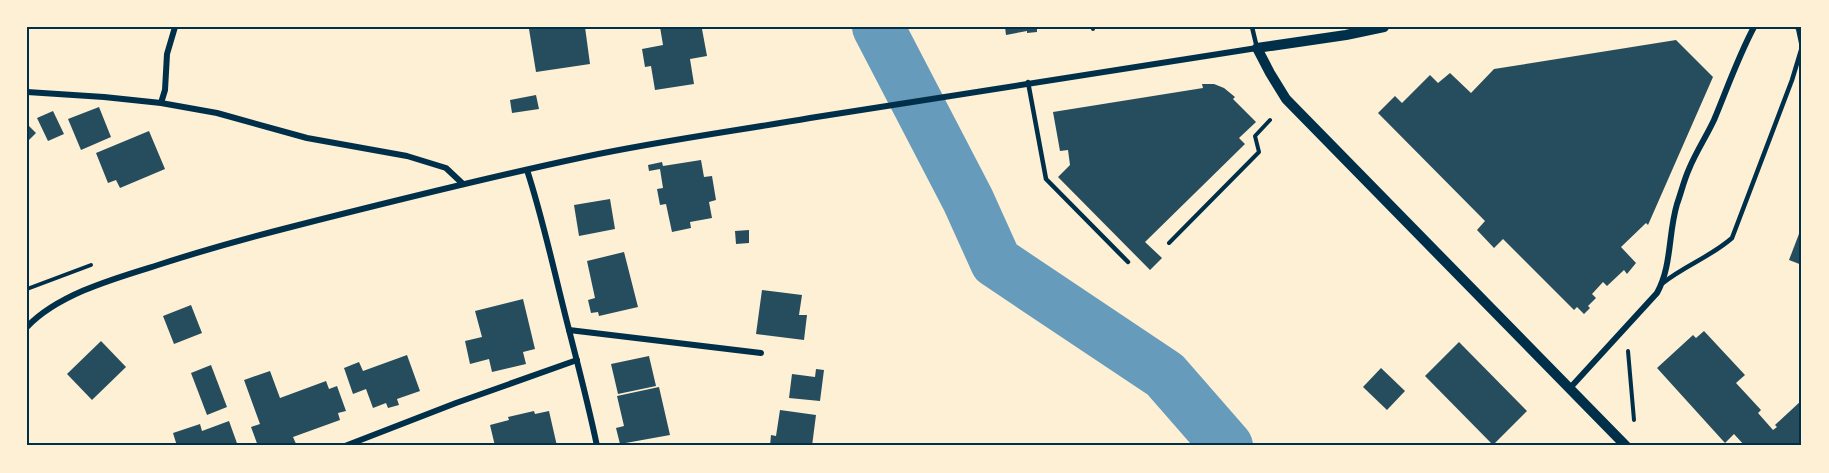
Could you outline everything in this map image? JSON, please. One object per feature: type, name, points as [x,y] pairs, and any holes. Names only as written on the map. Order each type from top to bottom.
[{"type":"street","points":[[161,103],[165,90],[167,54],[175,27]]},
{"type":"street","points":[[27,327],[36,317],[54,306],[117,278],[255,236],[463,184],[656,143],[1029,82],[1346,35],[1384,27]]},
{"type":"street","points":[[1570,388],[1657,293],[1663,283],[1676,207],[1689,169],[1713,121],[1741,51],[1754,27]]},
{"type":"street","points":[[1257,48],[1286,99],[1626,446]]},
{"type":"street","points":[[27,92],[161,103],[217,113],[307,138],[407,156],[446,168],[463,184]]},
{"type":"street","points":[[527,170],[543,218],[597,446]]},
{"type":"street","points":[[569,330],[761,353]]},
{"type":"street","points":[[345,446],[577,360]]},
{"type":"lane","points":[[1252,27],[1257,48]]},
{"type":"lane","points":[[1663,283],[1732,238],[1792,80],[1802,47],[1798,27]]},
{"type":"lane","points":[[1029,82],[1046,178],[1128,262]]},
{"type":"path","points":[[1169,243],[1259,152],[1255,136],[1270,120]]},
{"type":"path","points":[[27,288],[98,263]]},
{"type":"path","points":[[1628,347],[1634,420]]},
{"type":"building","points":[[585,27],[590,64],[536,72],[529,29]]},
{"type":"building","points":[[660,27],[707,27],[702,29],[707,56],[690,59],[694,84],[655,90],[651,66],[645,67],[642,49],[663,45]]},
{"type":"building","points":[[1005,27],[1041,28],[1037,29],[1037,32],[1027,33],[1027,31],[1006,35]]},
{"type":"building","points":[[1676,40],[1713,77],[1648,225],[1646,223],[1621,247],[1636,263],[1627,274],[1624,270],[1607,286],[1603,282],[1592,294],[1596,298],[1584,314],[1577,307],[1574,310],[1503,239],[1494,248],[1477,230],[1485,221],[1378,113],[1395,96],[1402,103],[1430,75],[1438,83],[1450,73],[1471,93],[1494,69]]},
{"type":"building","points":[[1202,84],[1214,84],[1224,88],[1235,97],[1233,99],[1256,122],[1239,138],[1245,144],[1145,242],[1162,258],[1150,270],[1058,177],[1070,165],[1068,150],[1060,151],[1053,112],[1203,88]]},
{"type":"building","points":[[536,95],[539,109],[512,113],[510,100]]},
{"type":"building","points":[[99,107],[111,137],[81,150],[68,119]]},
{"type":"building","points":[[53,111],[64,134],[48,141],[37,118]]},
{"type":"building","points":[[27,124],[36,133],[27,142]]},
{"type":"building","points":[[149,131],[165,169],[120,188],[116,180],[108,183],[96,153]]},
{"type":"building","points":[[701,160],[704,177],[712,176],[716,200],[709,202],[712,218],[690,222],[691,228],[672,232],[666,204],[660,205],[657,189],[663,188],[660,169],[649,171],[648,165],[662,162],[663,166]]},
{"type":"building","points":[[610,199],[615,229],[579,236],[574,205]]},
{"type":"building","points":[[1802,226],[1802,265],[1789,260]]},
{"type":"building","points":[[749,230],[749,243],[736,244],[735,231]]},
{"type":"building","points":[[624,252],[638,307],[599,316],[598,312],[591,313],[588,300],[595,298],[587,261]]},
{"type":"building","points":[[762,290],[802,295],[799,315],[807,315],[804,340],[756,334]]},
{"type":"building","points":[[523,299],[535,349],[523,352],[526,364],[492,372],[489,359],[470,364],[465,341],[482,337],[475,311]]},
{"type":"building","points":[[191,305],[202,333],[174,344],[163,316]]},
{"type":"building","points":[[1704,331],[1745,375],[1736,383],[1761,410],[1758,413],[1773,430],[1777,427],[1775,425],[1802,400],[1802,446],[1745,446],[1734,434],[1725,443],[1657,368],[1693,335],[1696,338]]},
{"type":"building","points":[[101,341],[126,367],[92,400],[67,374]]},
{"type":"building","points":[[1459,342],[1527,411],[1493,445],[1425,376]]},
{"type":"building","points":[[407,355],[420,391],[397,399],[399,405],[388,408],[386,403],[373,408],[366,389],[353,394],[344,368],[359,362],[363,371]]},
{"type":"building","points":[[649,356],[656,386],[618,394],[611,364]]},
{"type":"building","points":[[211,365],[227,407],[207,415],[191,373]]},
{"type":"building","points":[[1381,368],[1405,391],[1387,410],[1363,387]]},
{"type":"building","points":[[816,369],[824,370],[820,401],[789,398],[792,374],[815,377]]},
{"type":"building","points":[[270,371],[280,398],[326,381],[329,389],[337,386],[346,411],[338,413],[340,420],[293,437],[297,446],[258,446],[251,427],[260,424],[244,380]]},
{"type":"building","points":[[659,387],[670,435],[620,444],[616,428],[624,426],[617,396]]},
{"type":"building","points":[[780,410],[816,415],[812,446],[770,446],[771,435],[776,436]]},
{"type":"building","points":[[534,411],[535,414],[549,411],[557,446],[495,446],[490,425],[509,420],[508,417]]},
{"type":"building","points":[[229,421],[238,446],[177,446],[173,433],[200,424],[202,431]]},
{"type":"waterway","points":[[878,27],[968,200],[996,262],[1165,375],[1227,446]]}]
